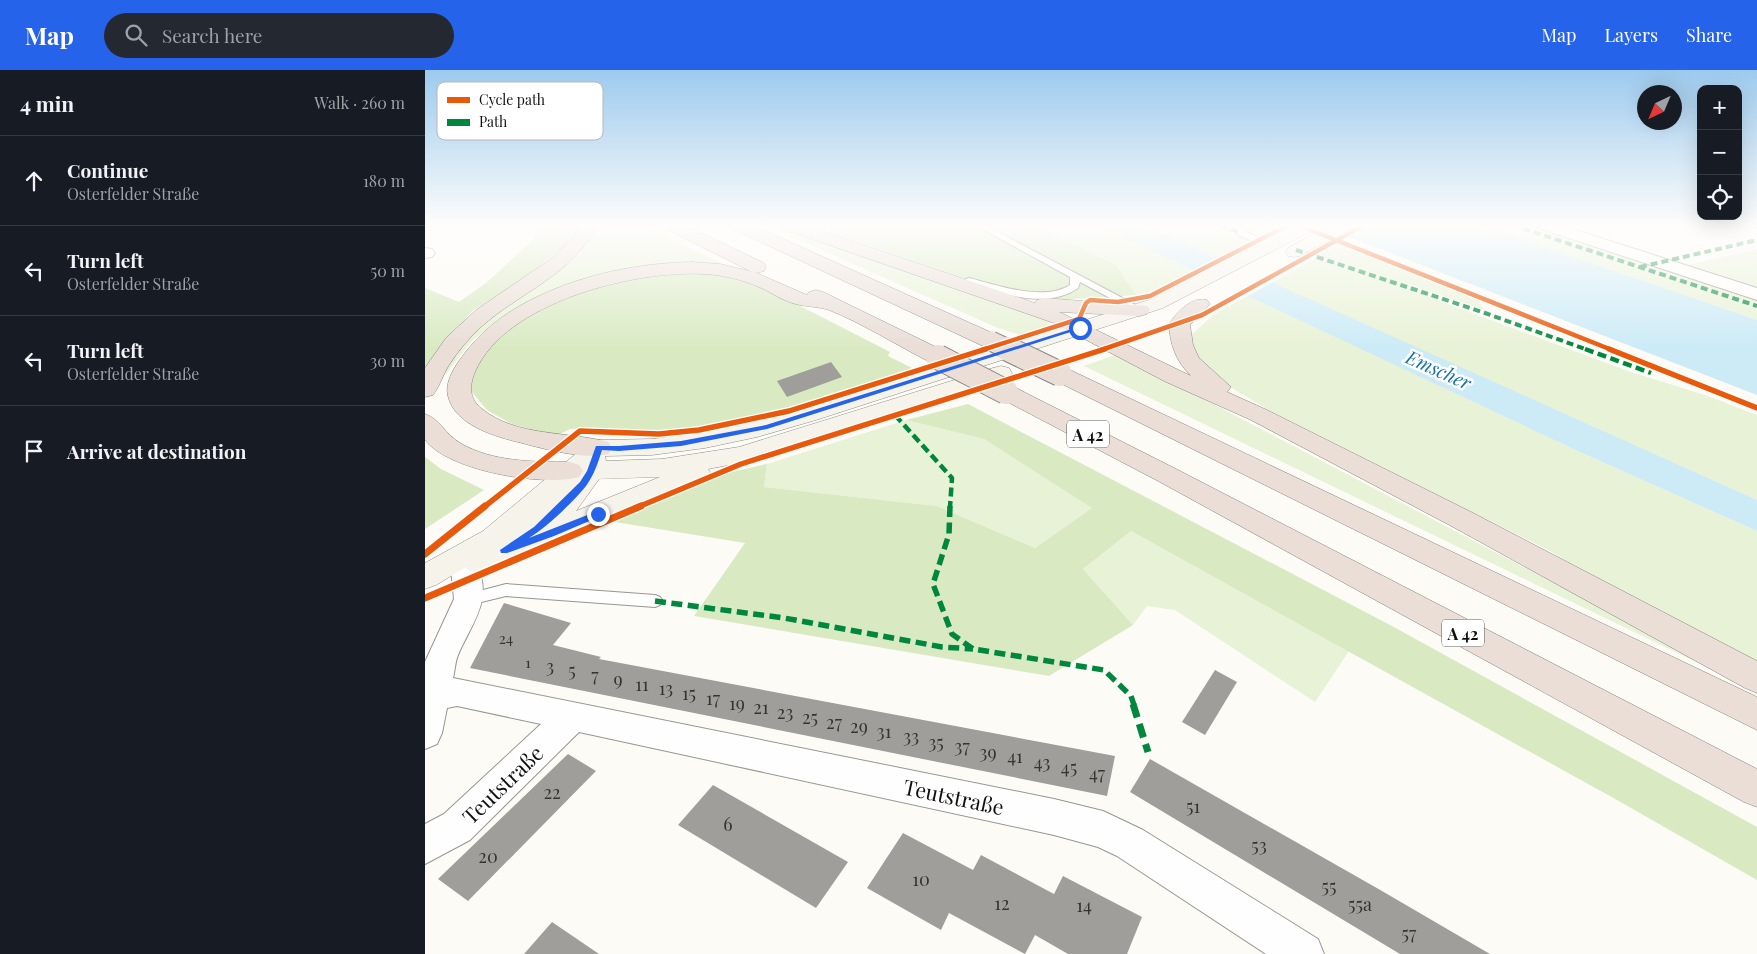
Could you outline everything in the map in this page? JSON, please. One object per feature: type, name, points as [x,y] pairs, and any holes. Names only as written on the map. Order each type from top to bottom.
[{"type":"highway","points":[[425,390],[441,359],[464,331],[493,307],[551,266]]},
{"type":"highway","name":"A 42","points":[[756,266],[938,357],[1169,476],[1757,789]]},
{"type":"highway","name":"A 42","points":[[829,266],[991,341],[1757,714]]},
{"type":"highway","points":[[908,266],[1061,319],[1080,328],[1172,376],[1259,415],[1456,517],[1757,678]]},
{"type":"highway","points":[[587,463],[564,444],[514,434],[488,423],[469,410],[463,402],[459,388],[464,371],[478,350],[507,323],[549,300],[594,283],[651,271],[687,268],[725,270],[763,282],[803,300],[832,304]]},
{"type":"highway","points":[[989,294],[1067,306],[1140,310]]},
{"type":"highway","points":[[1199,297],[1179,324],[1183,352],[1193,366],[1205,377],[1259,415]]},
{"type":"highway","points":[[425,422],[430,433],[438,440],[459,453],[472,458],[531,471],[587,463]]},
{"type":"main road","points":[[425,578],[493,538],[587,463],[619,449],[681,444],[767,427],[1080,328],[1140,310],[1199,297],[1237,266]]},
{"type":"main road","points":[[587,463],[662,468],[739,455],[820,432],[1153,325],[1199,297],[1268,266]]},
{"type":"main road","points":[[504,550],[551,534],[739,455]]},
{"type":"main road","points":[[425,582],[465,569],[504,550],[537,529],[561,508],[583,484],[587,463]]},
{"type":"street","points":[[1671,266],[1757,294]]},
{"type":"street","points":[[425,733],[442,656],[458,626],[469,599],[465,569]]},
{"type":"street","name":"Teutstraße","points":[[432,696],[457,692],[1054,817],[1103,830],[1130,843],[1303,954]]},
{"type":"street","name":"Teutstraße","points":[[425,845],[457,827],[573,716]]},
{"type":"lane","points":[[927,266],[984,286],[1026,294],[1060,294],[1075,286],[1075,276]]},
{"type":"lane","points":[[1057,266],[1140,310]]},
{"type":"lane","points":[[469,599],[507,590],[655,601]]},
{"type":"green space","points":[[504,266],[540,266],[472,311],[431,360],[425,370],[425,288],[459,302],[486,283]]},
{"type":"green space","points":[[562,266],[718,266],[539,297],[502,317],[471,342],[446,374],[441,373],[462,343],[497,312]]},
{"type":"green space","points":[[858,266],[897,266],[1054,322],[1048,324],[1049,326],[1020,335],[998,328]]},
{"type":"green space","points":[[930,266],[1117,266],[1136,295],[1041,301]]},
{"type":"green space","points":[[1117,266],[1187,266],[1195,270],[1152,291],[1136,295]]},
{"type":"green space","points":[[1301,266],[1394,266],[1479,301],[1485,310],[1405,283],[1445,303],[1631,372],[1708,396],[1757,415],[1757,500],[1271,283]]},
{"type":"green space","points":[[1600,266],[1653,266],[1757,299],[1757,320]]},
{"type":"green space","points":[[1685,266],[1757,266],[1757,290]]},
{"type":"green space","points":[[693,272],[722,274],[771,291],[890,352],[888,356],[912,368],[801,404],[745,419],[688,428],[659,430],[570,429],[556,436],[512,424],[487,410],[471,391],[474,372],[483,354],[498,338],[538,311],[583,291],[624,279]]},
{"type":"green space","points":[[1249,295],[1580,452],[1757,531],[1757,667],[1636,605],[1550,551],[1269,410],[1220,381],[1194,357],[1189,337],[1213,315]]},
{"type":"green space","points":[[1118,354],[1697,658],[1696,662],[1084,366]]},
{"type":"green space","points":[[968,404],[1392,626],[1757,827],[1757,880],[1617,800],[1131,531],[1083,569],[1133,625],[1049,676],[694,616],[745,543],[615,522],[722,474],[767,464],[764,487],[937,506],[1035,548],[1092,508],[984,439],[906,420]]},
{"type":"green space","points":[[906,420],[984,439],[1093,508],[1035,548],[937,506],[764,487],[767,464]]},
{"type":"green space","points":[[425,457],[441,469],[484,490],[425,529]]},
{"type":"green space","points":[[1131,531],[1349,651],[1315,702],[1175,610],[1147,606],[1133,625],[1083,569]]},
{"type":"water","name":"Emscher","points":[[1185,266],[1236,266],[1757,500],[1757,531],[1580,452]]},
{"type":"water","points":[[1425,266],[1600,266],[1757,320],[1757,395]]},
{"type":"pier","points":[[1201,266],[1241,266],[1274,281],[1246,297],[1192,271]]},
{"type":"building","points":[[831,362],[842,377],[787,397],[777,381]]},
{"type":"building","points":[[504,603],[571,623],[553,645],[601,657],[599,659],[1115,756],[1107,796],[470,668]]},
{"type":"building","points":[[1215,670],[1237,682],[1205,735],[1182,722]]},
{"type":"building","points":[[568,754],[596,771],[468,901],[438,879]]},
{"type":"building","points":[[1150,759],[1490,954],[1400,954],[1130,792]]},
{"type":"building","points":[[713,785],[848,862],[816,908],[678,825]]},
{"type":"building","points":[[903,833],[973,870],[981,855],[1054,894],[1063,876],[1142,917],[1127,954],[1068,954],[1035,935],[1025,954],[949,913],[941,930],[867,888]]},
{"type":"building","points":[[552,922],[599,954],[524,954]]},
{"type":"marked path","points":[[1345,266],[1485,313],[1651,373]]},
{"type":"marked path","points":[[1637,266],[1757,306]]},
{"type":"marked path","points":[[895,415],[952,478],[949,534],[933,584],[952,634],[973,649],[1104,670],[1131,696],[1148,752]]},
{"type":"marked path","points":[[655,601],[784,618],[942,647],[973,649]]},
{"type":"cycle path","points":[[425,554],[580,431],[659,434],[699,430],[789,411],[1069,323],[1079,319],[1086,303],[1090,300],[1118,302],[1150,296],[1208,266]]},
{"type":"cycle path","points":[[425,598],[741,464],[1114,346],[1202,315],[1290,266]]},
{"type":"cycle path","points":[[1401,266],[1757,408]]},
{"type":"route","points":[[598,514],[551,534],[504,550],[537,529],[561,508],[583,484],[591,471],[599,448],[643,448],[681,444],[767,427],[1080,328]]}]
